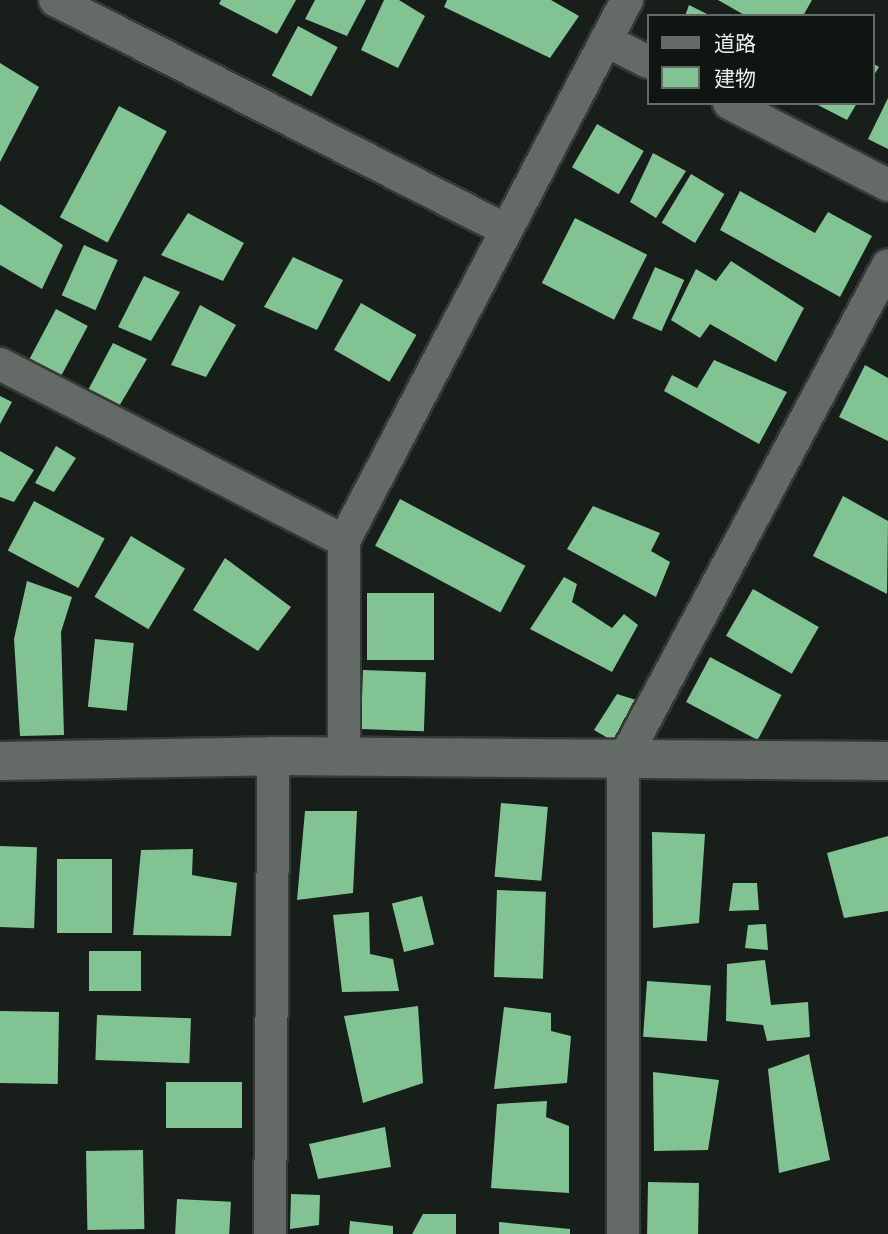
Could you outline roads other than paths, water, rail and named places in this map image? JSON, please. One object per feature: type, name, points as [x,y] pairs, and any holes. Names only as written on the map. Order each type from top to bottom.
[{"type":"street","points":[[55,0],[506,230]]},
{"type":"street","points":[[344,757],[344,541],[627,0]]},
{"type":"street","points":[[607,41],[646,61]]},
{"type":"street","points":[[733,105],[888,185]]},
{"type":"street","points":[[623,1234],[623,761],[888,265]]},
{"type":"street","points":[[0,364],[344,541]]},
{"type":"street","points":[[0,761],[272,756],[623,761],[888,761]]},
{"type":"street","points":[[270,1234],[272,756]]}]
